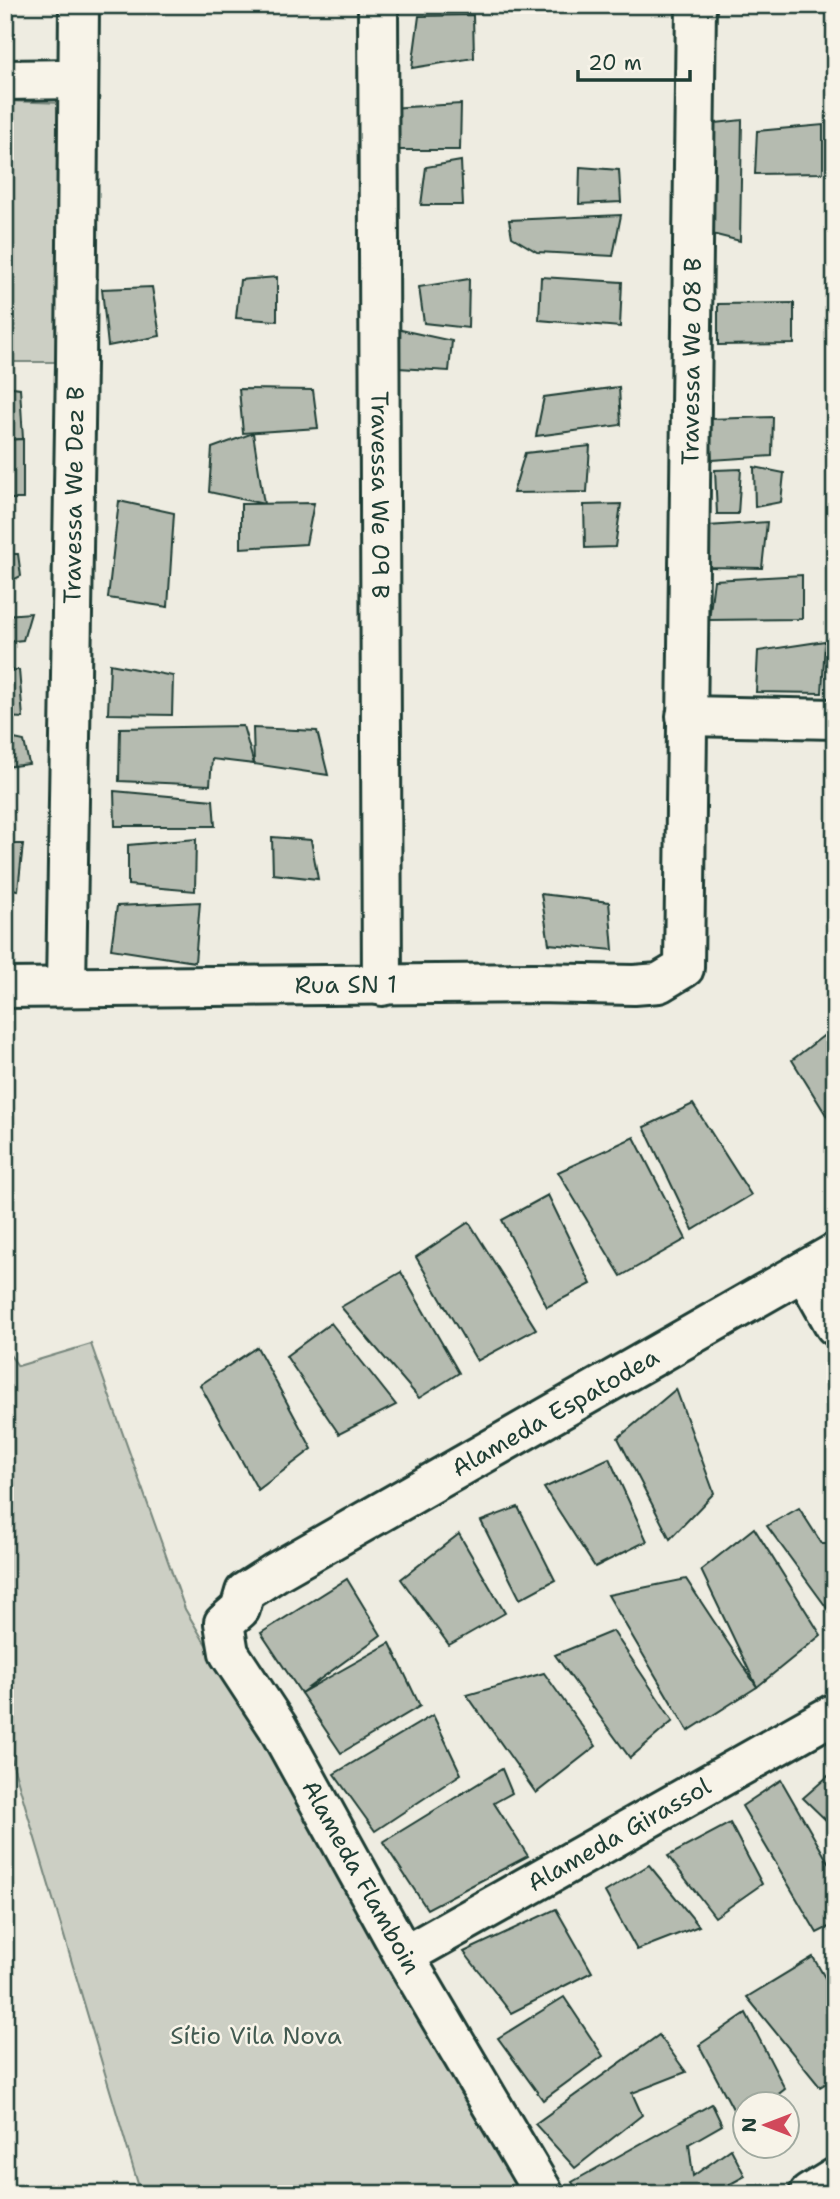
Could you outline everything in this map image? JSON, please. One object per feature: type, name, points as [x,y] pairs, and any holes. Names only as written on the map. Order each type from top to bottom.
[{"type":"street","name":"Travessa We Dez B","points":[[66,986],[79,5]]},
{"type":"street","name":"Travessa We 09 B","points":[[378,5],[382,986]]},
{"type":"street","name":"Travessa We 08 B","points":[[684,968],[696,5]]},
{"type":"street","points":[[5,80],[78,79]]},
{"type":"street","points":[[686,716],[835,719]]},
{"type":"street","name":"Rua SN 1","points":[[5,988],[659,984],[684,968]]},
{"type":"street","points":[[819,1262],[835,1326]]},
{"type":"street","name":"Alameda Espatodea","points":[[276,1572],[819,1262]]},
{"type":"street","name":"Alameda Flamboin","points":[[276,1572],[245,1592],[240,1609],[224,1623],[229,1653],[277,1726],[404,1956],[544,2194]]},
{"type":"street","name":"Alameda Girassol","points":[[404,1956],[835,1713]]},
{"type":"street","points":[[808,2194],[835,2178]]},
{"type":"green space","points":[[5,101],[63,103],[62,362],[5,362]]},
{"type":"green space","name":"Sítio Vila Nova","points":[[91,1344],[185,1609],[530,2194],[141,2194],[5,1738],[5,1348],[18,1366]]},
{"type":"building","points":[[473,15],[474,58],[412,68],[419,16]]},
{"type":"building","points":[[461,104],[460,150],[391,150],[388,108]]},
{"type":"building","points":[[742,120],[740,241],[712,234],[707,124]]},
{"type":"building","points":[[823,125],[823,173],[755,174],[757,131]]},
{"type":"building","points":[[461,161],[463,205],[421,205],[426,167]]},
{"type":"building","points":[[580,167],[619,170],[621,202],[579,204]]},
{"type":"building","points":[[621,215],[613,256],[537,252],[512,237],[509,220]]},
{"type":"building","points":[[277,277],[277,321],[236,318],[240,280]]},
{"type":"building","points":[[541,277],[622,282],[620,327],[539,320]]},
{"type":"building","points":[[469,279],[468,328],[424,323],[419,287]]},
{"type":"building","points":[[152,287],[160,336],[108,346],[102,289]]},
{"type":"building","points":[[794,303],[794,344],[718,345],[718,304]]},
{"type":"building","points":[[392,328],[452,341],[449,371],[398,368]]},
{"type":"building","points":[[5,386],[20,388],[23,439],[5,440]]},
{"type":"building","points":[[619,387],[621,425],[536,436],[544,397]]},
{"type":"building","points":[[239,389],[313,390],[318,428],[243,433]]},
{"type":"building","points":[[773,417],[772,456],[712,460],[709,419]]},
{"type":"building","points":[[253,433],[264,504],[209,492],[212,448]]},
{"type":"building","points":[[23,439],[23,499],[5,499],[5,440]]},
{"type":"building","points":[[590,446],[587,492],[513,493],[525,453]]},
{"type":"building","points":[[754,467],[784,473],[781,502],[755,507]]},
{"type":"building","points":[[828,467],[835,467],[835,500],[830,500]]},
{"type":"building","points":[[741,469],[738,514],[717,514],[715,470]]},
{"type":"building","points":[[119,501],[174,513],[168,607],[108,598]]},
{"type":"building","points":[[314,503],[306,544],[241,548],[241,504]]},
{"type":"building","points":[[621,504],[615,547],[585,548],[584,505]]},
{"type":"building","points":[[767,522],[762,568],[706,567],[708,526]]},
{"type":"building","points":[[5,554],[18,554],[21,576],[5,584]]},
{"type":"building","points":[[802,575],[802,619],[709,620],[714,580]]},
{"type":"building","points":[[31,613],[23,640],[5,642],[5,615]]},
{"type":"building","points":[[825,641],[822,693],[756,692],[758,651]]},
{"type":"building","points":[[110,664],[173,676],[172,715],[108,714]]},
{"type":"building","points":[[5,670],[19,670],[23,718],[5,717]]},
{"type":"building","points":[[243,726],[254,764],[212,759],[210,785],[119,781],[120,728]]},
{"type":"building","points":[[253,728],[317,731],[328,775],[254,764]]},
{"type":"building","points":[[5,737],[24,741],[29,764],[5,767]]},
{"type":"building","points":[[114,791],[213,800],[215,826],[115,826]]},
{"type":"building","points":[[272,837],[311,840],[318,879],[273,874]]},
{"type":"building","points":[[196,839],[195,891],[128,885],[128,845]]},
{"type":"building","points":[[5,844],[23,844],[18,890],[5,888]]},
{"type":"building","points":[[541,894],[609,902],[613,950],[549,944]]},
{"type":"building","points":[[200,902],[195,962],[111,949],[117,906]]},
{"type":"building","points":[[5,907],[13,909],[11,940],[5,940]]},
{"type":"building","points":[[831,1030],[835,1034],[833,1126],[792,1060]]},
{"type":"building","points":[[693,1104],[751,1195],[693,1230],[644,1127]]},
{"type":"building","points":[[634,1137],[686,1239],[621,1276],[558,1172]]},
{"type":"building","points":[[548,1195],[591,1284],[547,1307],[502,1220]]},
{"type":"building","points":[[469,1222],[536,1329],[477,1361],[416,1257]]},
{"type":"building","points":[[401,1272],[459,1373],[419,1398],[341,1307]]},
{"type":"building","points":[[331,1323],[396,1405],[339,1434],[286,1356]]},
{"type":"building","points":[[257,1347],[312,1449],[258,1490],[200,1385]]},
{"type":"building","points":[[676,1389],[714,1493],[670,1539],[618,1438]]},
{"type":"building","points":[[609,1458],[647,1541],[595,1567],[544,1488]]},
{"type":"building","points":[[518,1507],[555,1580],[520,1599],[481,1521]]},
{"type":"building","points":[[799,1508],[822,1544],[835,1544],[835,1619],[767,1526]]},
{"type":"building","points":[[754,1528],[821,1635],[757,1687],[701,1570]]},
{"type":"building","points":[[459,1534],[505,1613],[449,1645],[401,1579]]},
{"type":"building","points":[[347,1579],[381,1635],[301,1693],[261,1633]]},
{"type":"building","points":[[686,1579],[757,1687],[688,1731],[608,1595]]},
{"type":"building","points":[[613,1631],[673,1721],[630,1758],[555,1655]]},
{"type":"building","points":[[390,1643],[420,1706],[341,1753],[301,1693]]},
{"type":"building","points":[[544,1673],[596,1746],[536,1793],[467,1695]]},
{"type":"building","points":[[433,1715],[461,1774],[375,1831],[334,1774]]},
{"type":"building","points":[[502,1769],[512,1793],[494,1803],[528,1856],[427,1909],[383,1842]]},
{"type":"building","points":[[835,1770],[835,1829],[803,1798]]},
{"type":"building","points":[[781,1780],[835,1874],[835,1924],[817,1933],[742,1806]]},
{"type":"building","points":[[730,1823],[762,1884],[715,1917],[668,1856]]},
{"type":"building","points":[[649,1865],[699,1926],[637,1950],[605,1892]]},
{"type":"building","points":[[556,1909],[592,1972],[511,2013],[464,1952]]},
{"type":"building","points":[[813,1957],[835,1995],[835,2078],[820,2087],[747,1997]]},
{"type":"building","points":[[564,1997],[603,2056],[543,2100],[498,2038]]},
{"type":"building","points":[[746,2013],[785,2089],[732,2090],[732,2107],[699,2045]]},
{"type":"building","points":[[659,2035],[686,2072],[632,2093],[642,2115],[575,2168],[535,2124]]},
{"type":"building","points":[[712,2104],[722,2125],[689,2144],[693,2176],[731,2149],[732,2160],[737,2160],[745,2176],[712,2194],[580,2194],[572,2182]]}]
